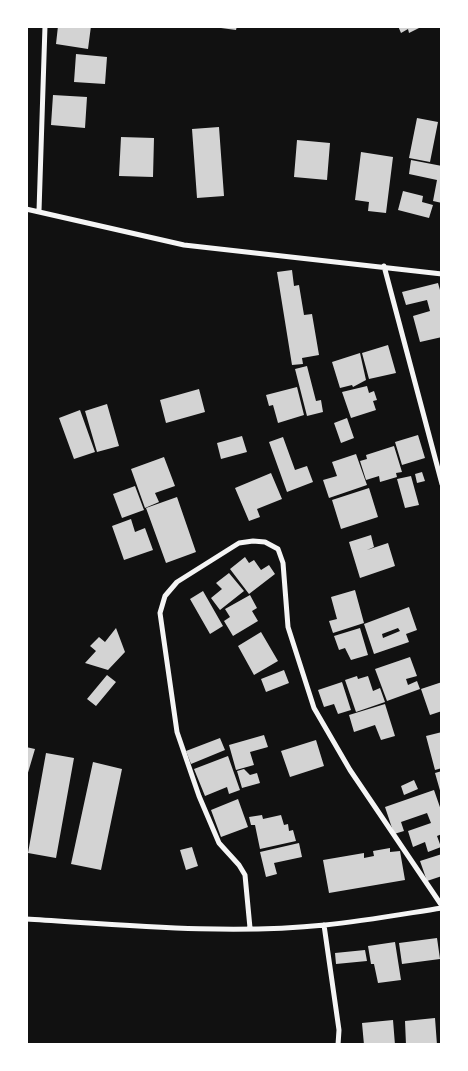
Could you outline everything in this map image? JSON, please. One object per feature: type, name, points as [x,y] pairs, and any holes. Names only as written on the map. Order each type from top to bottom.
[{"type":"street","points":[[39,211],[45,26]]},
{"type":"street","points":[[26,209],[184,245],[442,274]]},
{"type":"street","points":[[384,266],[442,484]]},
{"type":"street","points":[[26,919],[123,925],[250,928],[324,925],[442,907],[350,770],[314,708],[288,627],[283,563],[278,550],[265,542],[253,541],[239,543],[177,582],[166,596],[160,613],[176,732],[199,796],[219,843],[239,865],[245,875],[250,928]]},
{"type":"street","points":[[324,925],[338,1030],[338,1045]]},
{"type":"building","points":[[58,26],[91,26],[88,49],[56,44]]},
{"type":"building","points":[[221,26],[237,26],[236,30],[221,28]]},
{"type":"building","points":[[398,26],[423,26],[409,33],[408,29],[401,33]]},
{"type":"building","points":[[76,54],[107,57],[105,84],[74,82]]},
{"type":"building","points":[[53,95],[87,97],[85,128],[51,125]]},
{"type":"building","points":[[417,118],[438,122],[430,162],[409,158]]},
{"type":"building","points":[[219,127],[224,196],[197,198],[192,129]]},
{"type":"building","points":[[121,137],[154,138],[153,177],[119,176]]},
{"type":"building","points":[[297,140],[330,143],[327,180],[294,177]]},
{"type":"building","points":[[361,152],[393,157],[386,213],[368,211],[369,202],[355,200]]},
{"type":"building","points":[[411,160],[442,166],[442,203],[433,201],[437,180],[409,174]]},
{"type":"building","points":[[403,191],[423,196],[422,202],[433,205],[429,218],[398,210]]},
{"type":"building","points":[[292,270],[294,286],[299,285],[304,315],[312,314],[319,355],[302,358],[303,364],[292,365],[277,272]]},
{"type":"building","points":[[438,283],[442,297],[442,337],[420,342],[413,316],[430,311],[427,300],[406,305],[402,292]]},
{"type":"building","points":[[388,345],[396,373],[369,379],[362,353]]},
{"type":"building","points":[[360,353],[366,380],[353,387],[352,385],[340,388],[332,362]]},
{"type":"building","points":[[307,366],[316,401],[321,400],[323,412],[307,416],[295,369]]},
{"type":"building","points":[[367,386],[369,393],[374,391],[377,400],[373,401],[376,410],[351,418],[342,392]]},
{"type":"building","points":[[297,387],[304,415],[278,423],[273,405],[269,406],[266,395]]},
{"type":"building","points":[[199,389],[205,412],[166,423],[160,400]]},
{"type":"building","points":[[107,404],[119,446],[97,452],[85,411]]},
{"type":"building","points":[[80,410],[95,452],[74,459],[59,418]]},
{"type":"building","points":[[347,418],[354,438],[341,443],[334,423]]},
{"type":"building","points":[[418,435],[425,458],[402,465],[395,442]]},
{"type":"building","points":[[242,436],[247,452],[221,459],[217,443]]},
{"type":"building","points":[[283,437],[295,470],[307,466],[313,482],[287,492],[269,442]]},
{"type":"building","points":[[394,446],[402,472],[396,473],[397,477],[380,482],[379,476],[366,480],[360,461],[367,459],[366,455]]},
{"type":"building","points":[[356,454],[367,485],[329,498],[323,480],[337,476],[332,462]]},
{"type":"building","points":[[164,457],[175,486],[155,493],[159,502],[145,508],[131,469]]},
{"type":"building","points":[[422,472],[425,481],[417,483],[415,474]]},
{"type":"building","points":[[271,473],[282,499],[257,509],[260,517],[249,521],[235,488]]},
{"type":"building","points":[[411,476],[419,505],[405,508],[397,479]]},
{"type":"building","points":[[135,486],[144,510],[122,518],[113,494]]},
{"type":"building","points":[[369,488],[378,517],[341,529],[332,500]]},
{"type":"building","points":[[177,497],[196,552],[166,563],[146,508]]},
{"type":"building","points":[[131,519],[135,532],[145,528],[153,550],[124,560],[112,526]]},
{"type":"building","points":[[371,535],[374,547],[367,550],[388,543],[395,566],[360,578],[349,542]]},
{"type":"building","points":[[245,557],[249,563],[254,560],[261,570],[269,565],[275,574],[249,594],[230,569]]},
{"type":"building","points":[[229,573],[244,591],[220,610],[211,598],[222,589],[216,583]]},
{"type":"building","points":[[355,590],[364,623],[333,633],[329,621],[337,619],[331,597]]},
{"type":"building","points":[[203,591],[223,626],[210,634],[190,599]]},
{"type":"building","points":[[250,595],[257,608],[252,611],[258,621],[233,636],[224,621],[230,617],[225,609]]},
{"type":"building","points":[[409,607],[417,630],[406,634],[409,642],[374,654],[364,624]],"holes":[[[398,628],[400,631],[383,638],[382,634]]]},
{"type":"building","points":[[116,628],[125,652],[108,670],[85,663],[96,651],[90,646],[99,637],[105,642]]},
{"type":"building","points":[[360,628],[368,655],[351,660],[345,648],[339,650],[334,636]]},
{"type":"building","points":[[261,632],[278,661],[254,675],[238,646]]},
{"type":"building","points":[[410,657],[417,676],[406,679],[408,685],[417,681],[420,689],[387,701],[375,669]]},
{"type":"building","points":[[284,670],[289,683],[266,692],[261,679]]},
{"type":"building","points":[[107,675],[116,682],[96,706],[87,699]]},
{"type":"building","points":[[357,676],[358,679],[368,676],[373,691],[380,688],[385,702],[356,712],[345,680]]},
{"type":"building","points":[[342,682],[351,710],[338,714],[334,704],[324,707],[318,690]]},
{"type":"building","points":[[442,682],[442,711],[430,715],[421,689]]},
{"type":"building","points":[[385,704],[395,736],[381,740],[375,725],[354,732],[349,715]]},
{"type":"building","points":[[442,732],[442,768],[435,770],[426,736]]},
{"type":"building","points":[[264,735],[268,747],[250,752],[254,765],[236,770],[229,745]]},
{"type":"building","points":[[220,738],[225,750],[191,764],[186,751]]},
{"type":"building","points":[[316,740],[324,766],[290,777],[281,751]]},
{"type":"building","points":[[26,747],[35,749],[27,776],[26,776]]},
{"type":"building","points":[[46,753],[74,758],[56,858],[28,853]]},
{"type":"building","points":[[228,756],[240,790],[229,794],[227,787],[205,796],[194,769]]},
{"type":"building","points":[[93,762],[122,769],[101,870],[71,864]]},
{"type":"building","points":[[244,769],[250,775],[257,773],[260,783],[242,788],[237,771]]},
{"type":"building","points":[[442,771],[442,794],[441,794],[435,773]]},
{"type":"building","points":[[414,780],[418,789],[404,795],[401,786]]},
{"type":"building","points":[[434,790],[442,813],[442,834],[437,836],[441,847],[428,852],[425,842],[413,847],[408,831],[431,823],[427,813],[401,822],[404,831],[394,834],[385,807]]},
{"type":"building","points":[[238,799],[248,827],[221,837],[211,810]]},
{"type":"building","points":[[262,815],[263,819],[281,815],[284,825],[288,824],[289,831],[293,830],[296,841],[260,849],[255,825],[251,825],[249,817]]},
{"type":"building","points":[[299,843],[302,857],[274,863],[277,874],[266,877],[260,852]]},
{"type":"building","points":[[192,847],[198,866],[186,870],[180,850]]},
{"type":"building","points":[[390,848],[390,852],[400,851],[405,880],[329,893],[323,860],[364,853],[364,858],[374,856],[373,851]]},
{"type":"building","points":[[442,854],[442,876],[427,881],[420,861]]},
{"type":"building","points":[[437,938],[440,959],[402,964],[399,943]]},
{"type":"building","points":[[395,942],[401,980],[378,983],[374,964],[371,964],[368,946]]},
{"type":"building","points":[[365,950],[367,961],[336,964],[335,953]]},
{"type":"building","points":[[435,1018],[437,1045],[406,1045],[405,1021]]},
{"type":"building","points":[[393,1020],[395,1045],[364,1045],[362,1023]]}]
